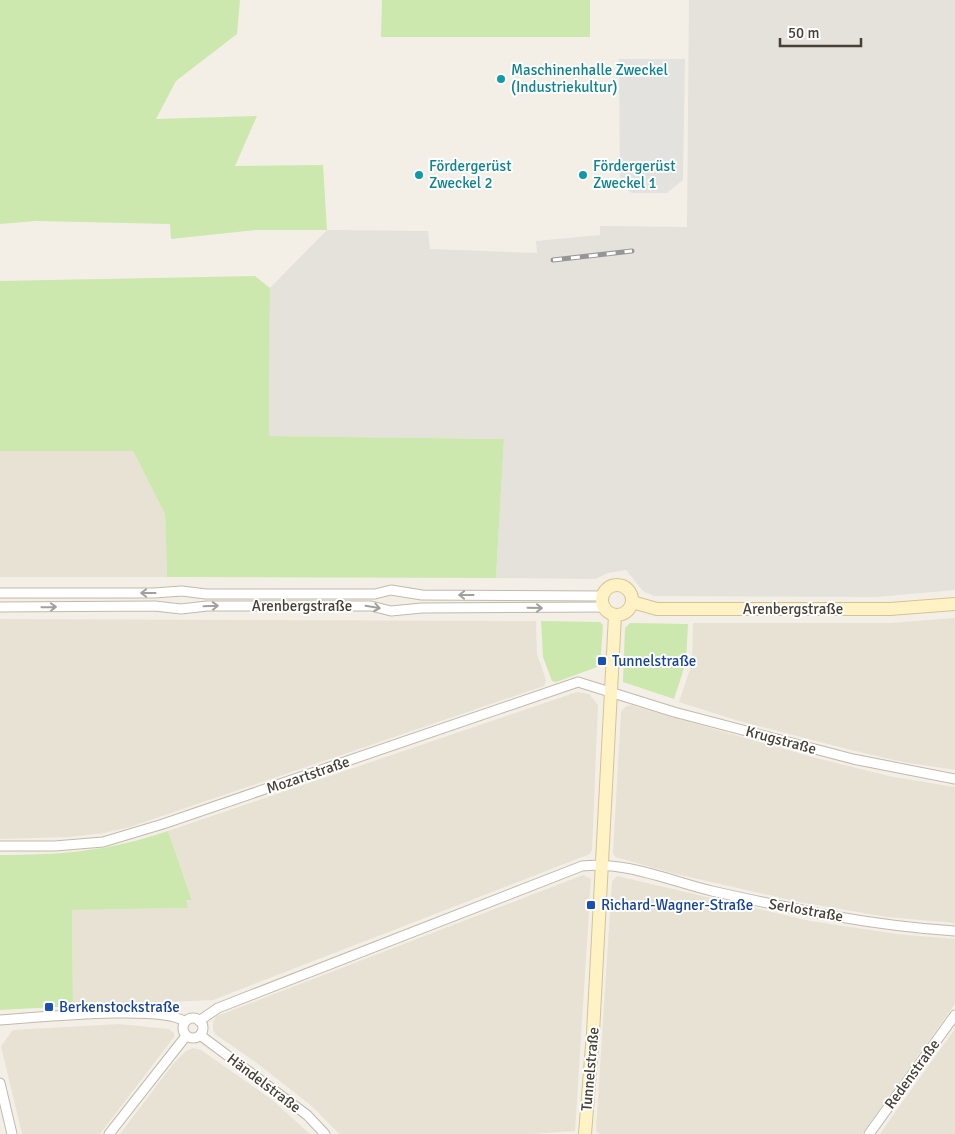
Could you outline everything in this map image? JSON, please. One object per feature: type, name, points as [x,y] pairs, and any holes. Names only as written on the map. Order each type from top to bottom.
[{"type":"street","name":"Arenbergstraße","points":[[603,601],[607,589],[614,585],[621,585],[632,595],[632,602],[657,610],[890,609],[955,604]]},
{"type":"street","name":"Arenbergstraße","points":[[0,593],[154,593],[182,590],[206,594],[375,594],[391,590],[422,595],[603,601]]},
{"type":"street","name":"Arenbergstraße","points":[[0,607],[155,606],[181,609],[207,606],[371,606],[391,611],[422,608],[603,601]]},
{"type":"street","points":[[603,601],[614,615],[622,615],[629,610],[632,602]]},
{"type":"street","name":"Tunnelstraße","points":[[585,1134],[593,1033],[614,615]]},
{"type":"street","name":"Mozartstraße","points":[[0,846],[55,846],[103,842],[163,824],[578,682],[610,690]]},
{"type":"street","name":"Krugstraße","points":[[610,690],[674,712],[844,757],[955,778]]},
{"type":"street","points":[[199,1021],[218,1008],[555,876],[582,866],[602,864]]},
{"type":"street","name":"Serlostraße","points":[[602,864],[618,866],[689,886],[798,910],[955,932]]},
{"type":"street","points":[[0,1020],[139,1013],[167,1014],[181,1018],[185,1022]]},
{"type":"street","name":"Redenstraße","points":[[869,1134],[955,1015]]},
{"type":"street","points":[[192,1018],[199,1021],[203,1028],[200,1035],[193,1038],[186,1036],[183,1029],[185,1022],[192,1018]]},
{"type":"street","name":"Händelstraße","points":[[200,1035],[307,1115],[325,1134]]},
{"type":"street","points":[[109,1134],[186,1036]]},
{"type":"street","points":[[0,1083],[12,1134]]},
{"type":"shaded area","points":[[689,0],[955,0],[955,590],[876,597],[654,596],[643,591],[626,570],[608,573],[595,579],[496,578],[504,439],[269,436],[270,288],[327,230],[428,231],[430,249],[537,253],[536,241],[600,235],[600,226],[687,227]]},
{"type":"shaded area","points":[[619,59],[685,59],[683,180],[667,193],[632,193],[620,185]]},
{"type":"shaded area","points":[[0,451],[133,451],[165,514],[167,577],[0,577]]},
{"type":"shaded area","points":[[955,618],[955,770],[903,762],[851,750],[739,721],[679,702],[692,663],[693,623],[890,623]]},
{"type":"shaded area","points":[[0,619],[536,621],[537,654],[546,680],[544,686],[130,827],[104,833],[69,837],[0,839]]},
{"type":"shaded area","points":[[577,692],[589,694],[598,705],[592,850],[590,854],[213,1000],[73,1006],[72,910],[188,908],[185,900],[192,899],[168,831]]},
{"type":"shaded area","points":[[630,705],[816,758],[893,777],[955,787],[955,923],[887,917],[799,902],[676,874],[615,857],[613,853],[621,712]]},
{"type":"shaded area","points":[[583,875],[591,879],[575,1131],[530,1134],[339,1134],[313,1107],[258,1064],[215,1034],[213,1030],[213,1021],[217,1016]]},
{"type":"shaded area","points":[[617,876],[810,921],[897,934],[955,939],[955,1004],[862,1134],[599,1134],[596,1130],[612,881]]},
{"type":"shaded area","points":[[119,1024],[169,1029],[174,1033],[174,1037],[100,1134],[22,1134],[1,1046],[13,1030]]},
{"type":"shaded area","points":[[955,1029],[955,1134],[880,1134],[896,1111]]},
{"type":"shaded area","points":[[193,1048],[201,1050],[271,1099],[310,1134],[120,1134],[173,1064],[186,1051]]},
{"type":"green space","points":[[0,0],[240,0],[237,34],[176,81],[156,119],[257,116],[235,166],[323,165],[327,230],[256,230],[171,239],[170,224],[36,221],[0,224]]},
{"type":"green space","points":[[382,0],[590,0],[590,37],[381,37]]},
{"type":"green space","points":[[255,276],[270,288],[269,436],[504,439],[496,578],[167,577],[165,514],[133,451],[0,451],[0,281]]},
{"type":"green space","points":[[541,621],[600,622],[603,625],[600,666],[556,682],[552,681],[543,657]]},
{"type":"green space","points":[[630,623],[688,624],[686,662],[674,699],[623,682],[625,628]]},
{"type":"green space","points":[[168,831],[192,900],[186,900],[188,908],[72,910],[73,1006],[0,1010],[0,855],[65,853],[125,843]]},
{"type":"railway","points":[[553,260],[632,251]]},
{"type":"place","name":"Maschinenhalle Zweckel (Industriekultur)","points":[[501,79]]},
{"type":"place","name":"Fördergerüst Zweckel 2","points":[[419,175]]},
{"type":"place","name":"Fördergerüst Zweckel 1","points":[[583,175]]},
{"type":"place","name":"Tunnelstraße","points":[[602,661]]},
{"type":"place","name":"Richard-Wagner-Straße","points":[[591,905]]},
{"type":"place","name":"Berkenstockstraße","points":[[49,1007]]}]
